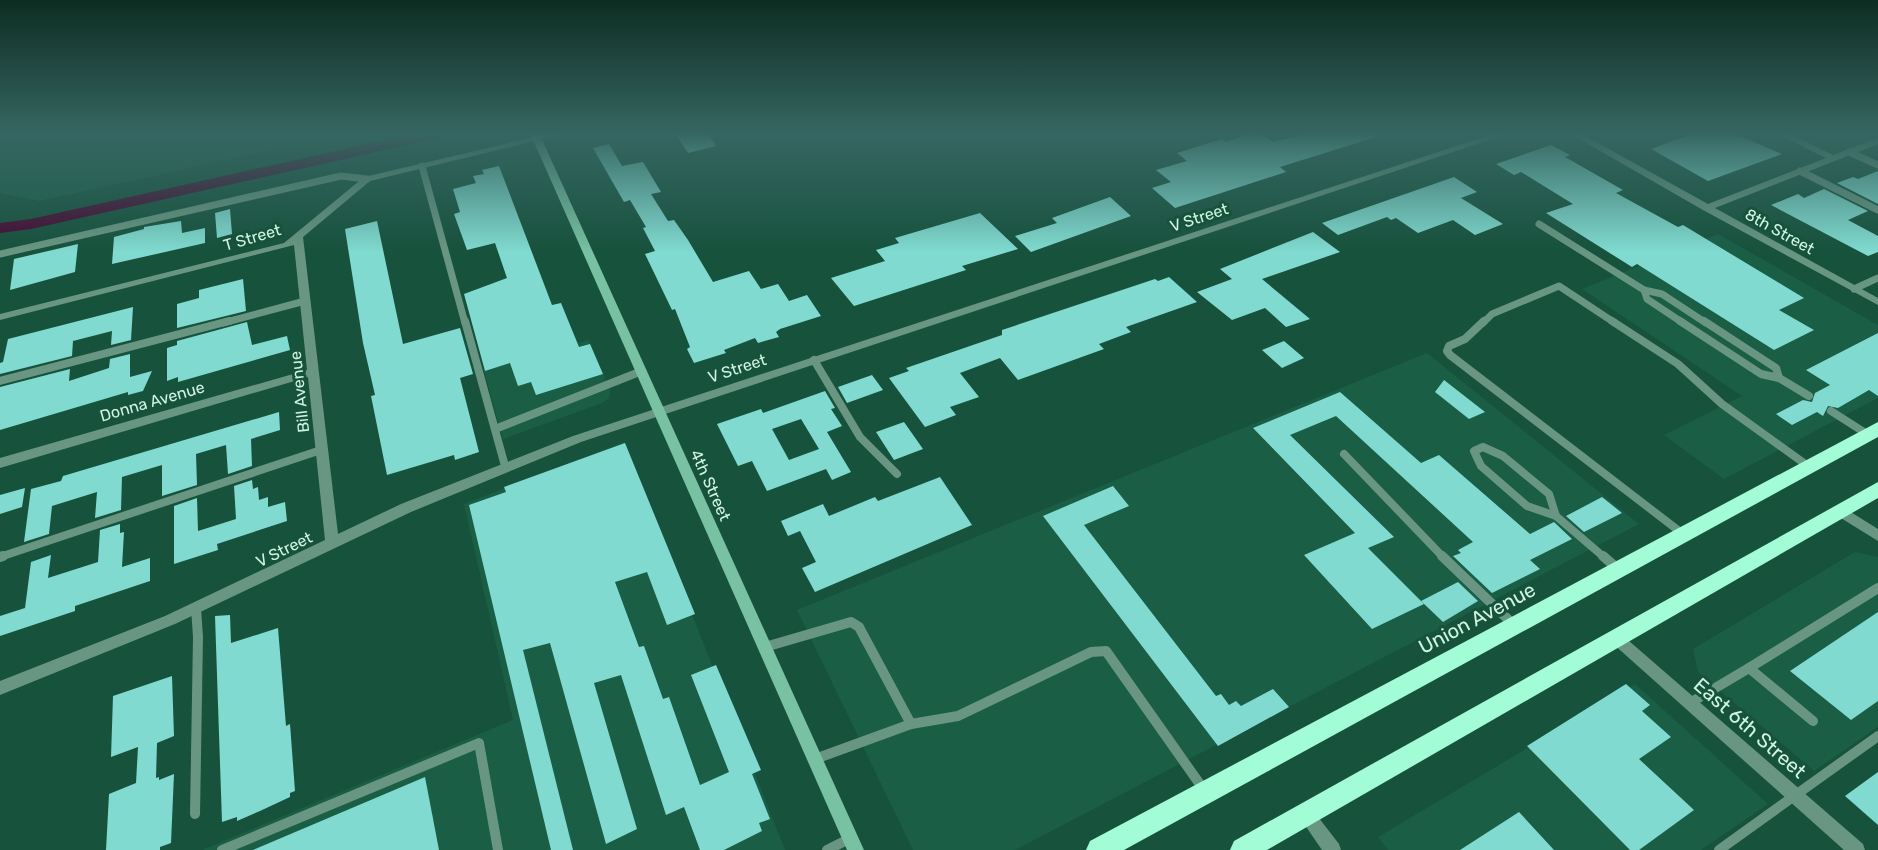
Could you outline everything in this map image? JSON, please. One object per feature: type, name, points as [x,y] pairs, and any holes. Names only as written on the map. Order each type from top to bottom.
[{"type":"highway","name":"Union Avenue","points":[[1099,850],[1873,431]]},
{"type":"highway","points":[[1252,848],[1878,489]]},
{"type":"street","name":"T Street","points":[[0,317],[288,245],[367,179],[394,173]]},
{"type":"street","name":"4th Street","points":[[551,173],[853,844]]},
{"type":"street","name":"V Street","points":[[0,688],[196,608],[505,466],[660,411],[1388,173]]},
{"type":"street","name":"8th Street","points":[[1642,173],[1878,302]]},
{"type":"street","points":[[1706,208],[1796,173]]},
{"type":"street","name":"Bill Avenue","points":[[298,237],[332,544]]},
{"type":"street","name":"Donna Avenue","points":[[0,463],[313,372]]},
{"type":"street","points":[[1841,511],[1878,536]]},
{"type":"street","name":"East 6th Street","points":[[1616,638],[1857,850]]},
{"type":"street","points":[[1306,815],[1333,850]]},
{"type":"lane","points":[[424,173],[505,466]]},
{"type":"lane","points":[[1803,173],[1878,210]]},
{"type":"lane","points":[[0,254],[340,176],[367,179]]},
{"type":"lane","points":[[1539,224],[1644,290],[1662,294],[1776,368],[1779,378]]},
{"type":"lane","points":[[1854,289],[1878,278]]},
{"type":"lane","points":[[1683,534],[1450,355],[1449,346],[1465,339],[1492,314],[1559,286],[1678,364],[1722,404],[1808,466]]},
{"type":"lane","points":[[1644,290],[1647,299],[1761,374],[1779,378],[1809,396]]},
{"type":"lane","points":[[0,381],[305,301]]},
{"type":"lane","points":[[814,360],[851,422],[874,453],[897,474]]},
{"type":"lane","points":[[495,429],[642,371]]},
{"type":"lane","points":[[1832,411],[1873,431]]},
{"type":"lane","points":[[1556,516],[1549,494],[1503,456],[1483,447],[1474,451],[1481,466],[1527,506],[1556,516],[1618,569]]},
{"type":"lane","points":[[0,557],[321,450]]},
{"type":"lane","points":[[1344,454],[1442,556],[1514,625]]},
{"type":"lane","points":[[1690,703],[1878,588]]},
{"type":"lane","points":[[195,814],[198,637],[196,608]]},
{"type":"lane","points":[[765,647],[810,632],[851,622],[859,627],[912,724]]},
{"type":"lane","points":[[815,759],[912,724],[958,716],[1090,652],[1106,651],[1205,792]]},
{"type":"lane","points":[[1749,668],[1813,721]]},
{"type":"lane","points":[[1719,850],[1878,736]]},
{"type":"lane","points":[[222,850],[479,743],[498,850]]},
{"type":"lane","points":[[827,850],[853,844]]},
{"type":"shaded area","points":[[0,173],[169,173],[39,201],[0,193]]},
{"type":"shaded area","points":[[1718,234],[1878,325],[1878,398],[1724,479],[1664,435],[1742,396],[1582,289]]},
{"type":"shaded area","points":[[589,340],[610,391],[609,398],[602,403],[503,439],[484,371]]},
{"type":"shaded area","points":[[1427,353],[1639,524],[1015,850],[913,850],[797,610]]},
{"type":"shaded area","points":[[624,442],[785,850],[202,850],[513,720],[464,504]]},
{"type":"shaded area","points":[[1855,552],[1878,557],[1878,727],[1814,771],[1698,672],[1693,649]]},
{"type":"shaded area","points":[[1635,684],[1768,804],[1701,850],[1388,850],[1378,837]]},
{"type":"building","points":[[502,173],[552,305],[561,303],[579,347],[590,344],[603,374],[536,395],[531,382],[518,386],[510,363],[485,371],[464,294],[507,278],[495,243],[467,250],[454,214],[460,212],[453,189],[476,183],[473,176]]},
{"type":"building","points":[[607,173],[649,173],[661,192],[651,194],[668,221],[674,220],[713,282],[749,271],[761,289],[778,284],[789,301],[807,295],[821,316],[780,329],[776,332],[779,337],[758,343],[755,338],[724,350],[726,353],[694,363],[687,349],[690,347],[675,309],[672,310],[645,254],[655,251],[643,228],[646,227],[630,200],[624,202]]},
{"type":"building","points":[[1159,173],[1284,173],[1175,208],[1152,188],[1171,182]]},
{"type":"building","points":[[1522,173],[1593,173],[1623,190],[1616,193],[1678,227],[1683,225],[1804,298],[1779,310],[1814,330],[1774,350],[1637,264],[1632,267],[1546,213],[1573,204]]},
{"type":"building","points":[[1693,173],[1731,173],[1708,181]]},
{"type":"building","points":[[1878,173],[1878,204],[1837,183],[1853,177],[1858,179]]},
{"type":"building","points":[[1454,177],[1477,192],[1461,198],[1503,224],[1475,235],[1453,220],[1418,233],[1396,218],[1391,220],[1387,217],[1338,235],[1322,223]]},
{"type":"building","points":[[1824,189],[1868,211],[1848,220],[1878,236],[1878,252],[1868,256],[1771,205],[1798,194],[1804,198]]},
{"type":"building","points":[[1110,197],[1131,216],[1031,252],[1015,236],[1057,223],[1052,218]]},
{"type":"building","points":[[230,209],[232,234],[217,238],[215,213]]},
{"type":"building","points":[[980,213],[1018,249],[962,266],[966,270],[854,306],[831,278],[885,261],[876,250],[899,243],[895,238]]},
{"type":"building","points":[[181,221],[182,233],[205,228],[205,243],[112,264],[114,237],[144,229],[144,227]]},
{"type":"building","points":[[377,221],[403,344],[460,328],[473,374],[460,378],[479,452],[455,460],[454,455],[387,475],[371,396],[375,395],[363,343],[345,229]]},
{"type":"building","points":[[1313,232],[1340,252],[1262,279],[1310,319],[1286,327],[1265,308],[1232,320],[1197,292],[1232,279],[1220,269]]},
{"type":"building","points":[[78,244],[75,272],[10,290],[14,259]]},
{"type":"building","points":[[1169,277],[1197,302],[1126,327],[1131,332],[1099,344],[1104,349],[1018,380],[1000,358],[960,373],[979,397],[950,407],[956,415],[925,427],[889,378],[909,371],[906,368],[1002,335],[1002,330],[1155,279],[1158,281]]},
{"type":"building","points":[[243,279],[246,311],[177,328],[177,304],[199,298],[199,290]]},
{"type":"building","points":[[133,307],[131,340],[111,345],[112,331],[73,341],[72,356],[0,374],[0,363],[3,362],[8,339]]},
{"type":"building","points":[[247,322],[252,345],[287,336],[290,350],[178,382],[178,377],[167,381],[167,348],[177,345],[177,341]]},
{"type":"building","points":[[1878,333],[1878,396],[1869,390],[1838,408],[1828,406],[1823,416],[1817,412],[1792,425],[1776,414],[1803,400],[1812,402],[1815,393],[1830,385],[1806,370]]},
{"type":"building","points":[[1284,341],[1304,358],[1282,368],[1262,350]]},
{"type":"building","points":[[130,354],[130,377],[152,371],[143,391],[128,395],[128,392],[0,430],[0,387],[70,369],[69,381],[109,368],[110,359]]},
{"type":"building","points":[[872,375],[883,390],[847,403],[838,387]]},
{"type":"building","points":[[1444,380],[1485,412],[1469,419],[1435,392]]},
{"type":"building","points":[[825,391],[835,408],[831,409],[842,426],[827,432],[851,472],[832,480],[826,469],[767,491],[752,461],[738,466],[717,424],[761,409],[763,413]],"holes":[[[801,419],[819,449],[789,460],[772,429]]]},
{"type":"building","points":[[1340,392],[1421,463],[1439,455],[1530,534],[1554,522],[1572,539],[1530,560],[1540,569],[1492,593],[1453,556],[1461,553],[1458,550],[1473,542],[1336,416],[1290,435],[1394,537],[1368,548],[1424,604],[1372,629],[1304,555],[1355,533],[1253,428]]},
{"type":"building","points":[[279,412],[280,430],[251,439],[252,466],[228,474],[226,445],[196,454],[197,485],[162,496],[162,465],[122,477],[121,510],[95,518],[97,492],[52,506],[49,534],[24,542],[31,489],[61,481],[63,476]]},
{"type":"building","points":[[904,422],[923,449],[894,460],[876,432]]},
{"type":"building","points":[[625,443],[695,614],[667,625],[647,572],[615,582],[639,647],[644,646],[663,699],[669,697],[700,785],[729,772],[691,675],[716,665],[761,770],[752,774],[770,819],[759,823],[762,831],[724,850],[700,850],[684,807],[666,815],[621,675],[594,683],[637,829],[606,844],[550,643],[523,650],[573,850],[551,850],[469,505],[506,492],[504,487]]},
{"type":"building","points":[[940,477],[972,525],[815,592],[802,568],[816,562],[800,531],[788,536],[781,521],[823,504],[829,516],[875,497],[878,501]]},
{"type":"building","points":[[252,480],[253,489],[258,487],[259,500],[268,497],[268,507],[285,502],[287,521],[217,544],[218,550],[174,564],[174,506],[197,498],[198,531],[236,519],[234,486]]},
{"type":"building","points":[[1113,486],[1129,506],[1084,525],[1216,696],[1221,694],[1229,705],[1236,701],[1241,706],[1273,689],[1289,707],[1218,746],[1043,516]]},
{"type":"building","points":[[25,488],[22,507],[0,514],[0,495]]},
{"type":"building","points":[[1602,497],[1622,513],[1584,532],[1566,516]]},
{"type":"building","points":[[120,524],[120,533],[124,532],[122,567],[150,558],[150,581],[75,606],[75,611],[0,636],[0,616],[25,608],[31,562],[51,555],[48,578],[98,562],[100,530]]},
{"type":"building","points":[[1458,582],[1478,601],[1443,622],[1421,601]]},
{"type":"building","points":[[1878,612],[1878,701],[1851,720],[1790,671]]},
{"type":"building","points":[[230,615],[231,643],[278,628],[286,726],[290,724],[295,791],[290,793],[290,797],[237,821],[237,817],[222,822],[215,616]]},
{"type":"building","points":[[172,676],[174,736],[157,743],[156,778],[159,777],[159,780],[174,774],[171,843],[160,847],[160,850],[106,850],[109,794],[136,783],[138,747],[111,757],[113,696]]},
{"type":"building","points":[[1626,684],[1650,705],[1642,711],[1671,737],[1639,759],[1694,810],[1639,850],[1630,850],[1527,746]]},
{"type":"building","points":[[1878,772],[1878,825],[1845,796]]},
{"type":"building","points":[[425,777],[439,850],[253,850]]},
{"type":"building","points":[[1519,812],[1554,850],[1460,850]]},
{"type":"waterway","points":[[0,228],[31,224],[261,173]]}]
